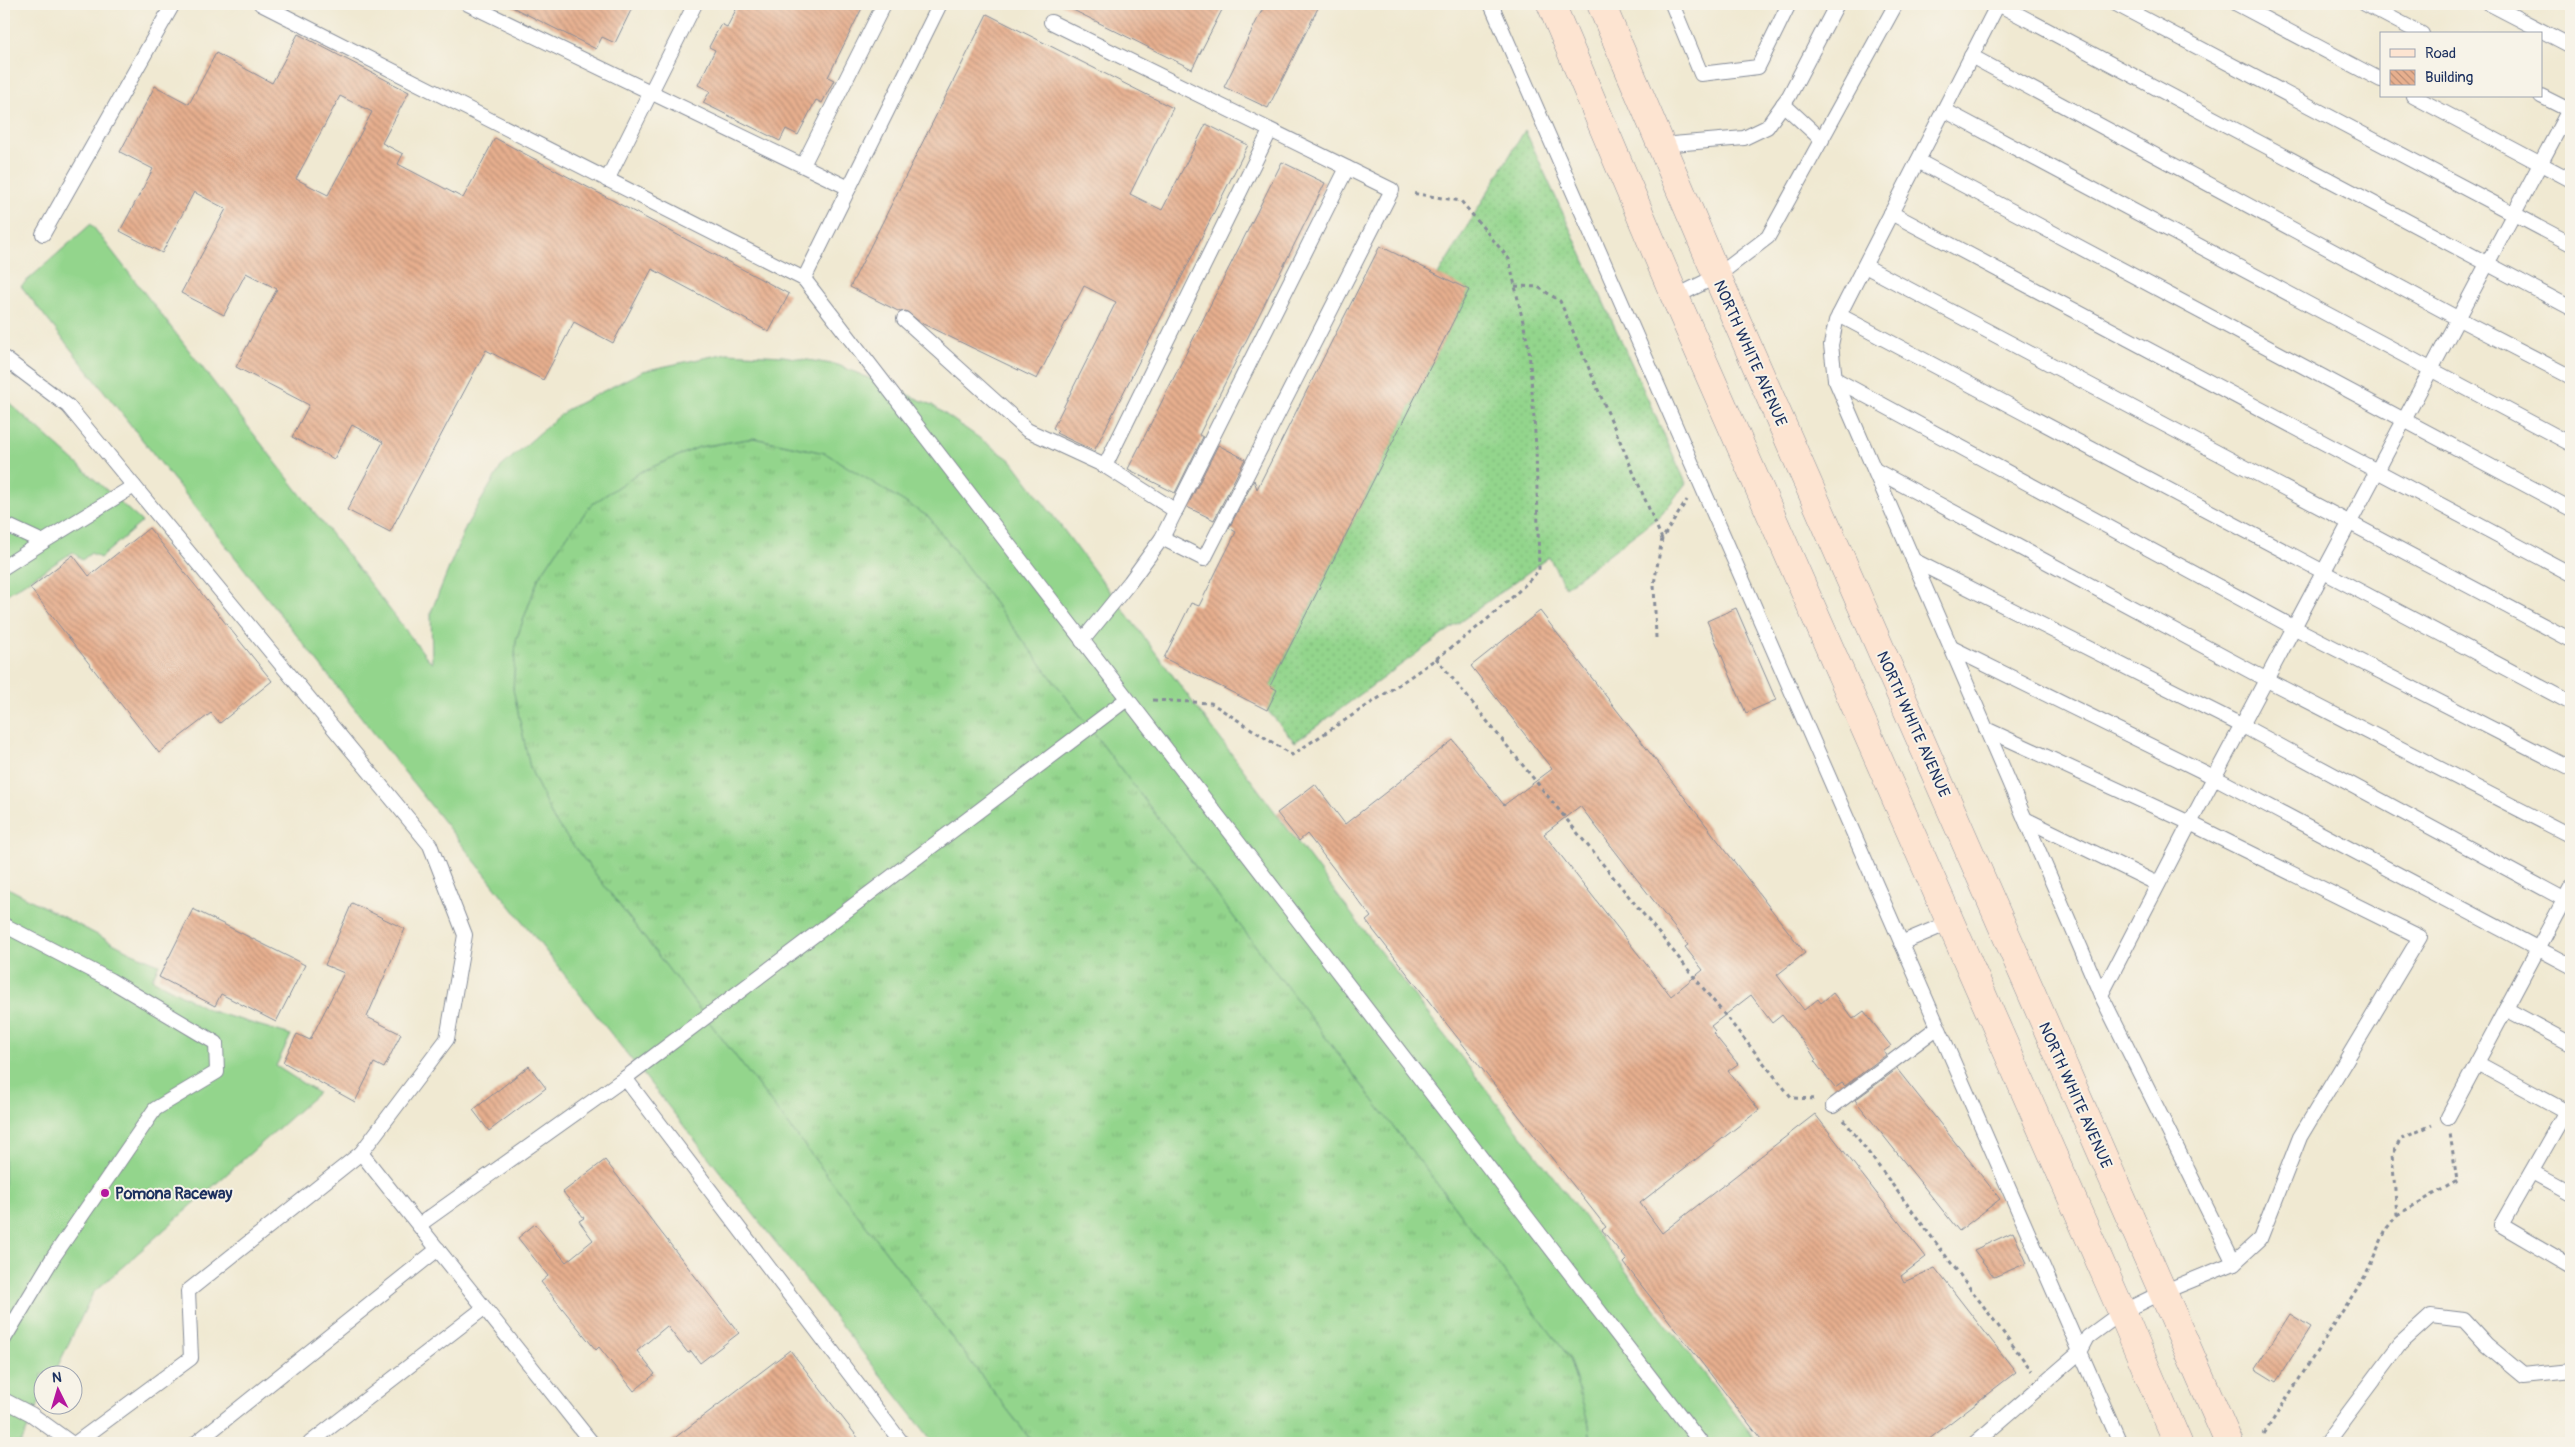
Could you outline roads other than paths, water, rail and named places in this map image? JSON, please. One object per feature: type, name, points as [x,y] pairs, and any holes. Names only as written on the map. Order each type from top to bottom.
[{"type":"main road","points":[[1551,4],[1674,297],[1951,922],[2178,1443]]},
{"type":"main road","name":"NORTH WHITE AVENUE","points":[[1601,4],[1717,276],[2229,1443]]},
{"type":"lane","points":[[43,234],[173,4]]},
{"type":"lane","points":[[261,4],[804,279],[1701,1443]]},
{"type":"lane","points":[[468,4],[849,188]]},
{"type":"lane","points":[[607,180],[695,4]]},
{"type":"lane","points":[[803,165],[884,4]]},
{"type":"lane","points":[[804,279],[940,4]]},
{"type":"lane","points":[[1491,4],[2120,1443]]},
{"type":"lane","points":[[1672,4],[1701,74],[1758,68],[1789,4]]},
{"type":"lane","points":[[1661,145],[1744,138],[1767,127],[1783,104],[1837,4]]},
{"type":"lane","points":[[1674,297],[1717,276],[1768,237],[1896,4]]},
{"type":"lane","points":[[2234,1263],[2101,995],[1836,379],[1831,345],[1839,315],[1998,4],[2571,308]]},
{"type":"lane","points":[[2116,4],[2571,244]]},
{"type":"lane","points":[[2238,4],[2380,79]]},
{"type":"lane","points":[[2364,4],[2418,32]]},
{"type":"lane","points":[[2490,4],[2571,46]]},
{"type":"lane","points":[[1051,22],[1392,190],[1204,559],[1162,538]]},
{"type":"lane","points":[[1971,56],[2459,319],[2571,377]]},
{"type":"lane","points":[[2101,995],[2190,823],[2244,726],[2570,109],[2542,96]]},
{"type":"lane","points":[[2416,98],[2571,180]]},
{"type":"lane","points":[[1783,104],[1822,140]]},
{"type":"lane","points":[[1944,110],[2571,444]]},
{"type":"lane","points":[[1105,466],[1270,131]]},
{"type":"lane","points":[[1918,160],[2571,509]]},
{"type":"lane","points":[[1082,640],[1130,582],[1162,538],[1347,168]]},
{"type":"lane","points":[[1892,214],[2571,574]]},
{"type":"lane","points":[[1865,266],[2571,640]]},
{"type":"lane","points":[[1839,315],[2571,703]]},
{"type":"lane","points":[[904,319],[1027,430],[1105,466],[1176,511]]},
{"type":"lane","points":[[4,358],[68,406],[430,845],[465,936],[447,1039],[361,1153],[188,1291],[191,1358],[76,1443]]},
{"type":"lane","points":[[1836,379],[2295,628],[2571,770]]},
{"type":"lane","points":[[1875,470],[2267,680],[2571,836]]},
{"type":"lane","points":[[4,568],[134,486]]},
{"type":"lane","points":[[4,524],[43,542]]},
{"type":"lane","points":[[1913,560],[2244,726],[2569,897],[2538,949],[2448,1117]]},
{"type":"lane","points":[[1952,648],[2216,778],[2571,966]]},
{"type":"lane","points":[[419,1226],[626,1078],[1127,699]]},
{"type":"lane","points":[[1975,1443],[2080,1352],[2088,1337],[2122,1312],[2163,1292],[2200,1279],[2234,1263],[2260,1239],[2300,1137],[2420,937],[2190,823],[1986,729]]},
{"type":"lane","points":[[2025,819],[2158,884]]},
{"type":"lane","points":[[1902,943],[1951,922]]},
{"type":"lane","points":[[4,925],[110,980],[216,1043],[217,1072],[155,1109],[54,1256],[4,1339]]},
{"type":"lane","points":[[2506,1009],[2571,1044]]},
{"type":"lane","points":[[1834,1106],[1938,1027]]},
{"type":"lane","points":[[2477,1064],[2569,1112],[2501,1225],[2571,1266]]},
{"type":"lane","points":[[626,1078],[902,1443]]},
{"type":"lane","points":[[361,1153],[592,1443]]},
{"type":"lane","points":[[2532,1172],[2571,1193]]},
{"type":"lane","points":[[196,1443],[438,1249]]},
{"type":"lane","points":[[310,1443],[484,1308]]},
{"type":"lane","points":[[2326,1443],[2400,1344],[2431,1316],[2464,1320],[2487,1345],[2523,1375],[2571,1370]]},
{"type":"lane","points":[[5,1405],[31,1414],[71,1443]]},
{"type":"place","name":"Pomona Raceway","points":[[105,1193]]}]
